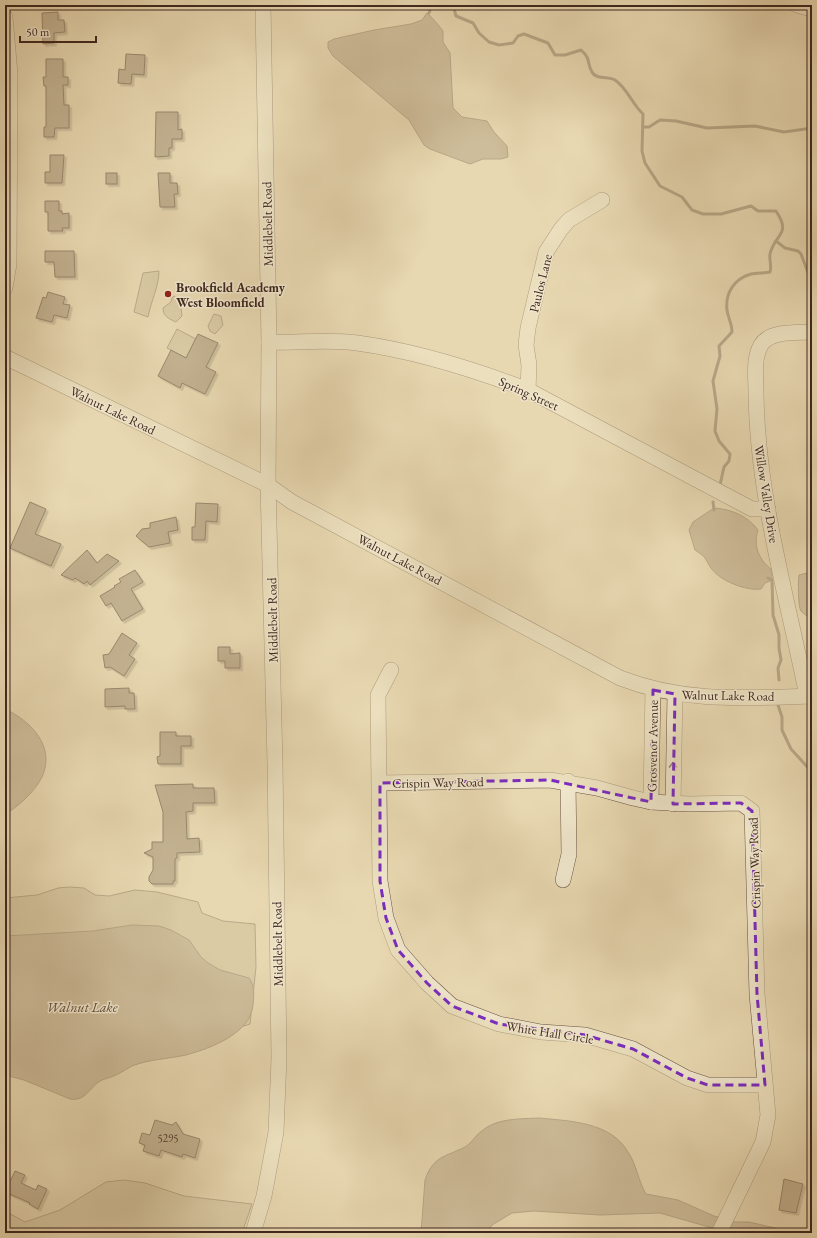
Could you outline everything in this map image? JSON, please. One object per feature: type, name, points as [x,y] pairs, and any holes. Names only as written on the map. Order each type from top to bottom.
[{"type":"street","name":"Middlebelt Road","points":[[253,1233],[270,1170],[276,1132],[278,1104],[275,763],[268,485],[269,342],[263,5]]},
{"type":"street","points":[[797,5],[812,9]]},
{"type":"street","points":[[5,17],[10,74],[7,184],[7,217],[10,264],[5,288]]},
{"type":"street","name":"Paulos Lane","points":[[528,390],[529,365],[526,344],[528,328],[546,252],[565,224],[602,200]]},
{"type":"street","name":"Willow Valley Drive","points":[[809,696],[768,509],[757,431],[756,361],[762,344],[775,335],[812,332]]},
{"type":"street","name":"Spring Street","points":[[269,342],[356,342],[433,358],[528,390],[752,509],[768,509]]},
{"type":"street","name":"Walnut Lake Road","points":[[5,357],[268,485],[292,502],[620,678],[653,690],[675,694],[711,697],[809,696]]},
{"type":"street","name":"White Hall Circle","points":[[390,670],[378,695],[380,882],[386,918],[398,950],[426,983],[452,1006],[499,1024],[541,1032],[585,1035],[633,1049],[687,1078],[708,1085],[765,1085]]},
{"type":"street","name":"Grosvenor Avenue","points":[[651,802],[653,690]]},
{"type":"street","name":"Grosvenor Avenue","points":[[673,804],[675,694]]},
{"type":"street","points":[[563,880],[569,854],[568,781]]},
{"type":"street","name":"Crispin Way Road","points":[[380,783],[568,781],[651,802],[673,804],[741,803],[752,811],[757,994],[768,1115],[763,1142],[719,1233]]},
{"type":"highlighted area","points":[[653,690],[675,694],[673,804],[741,803],[752,811],[757,994],[765,1085],[708,1085],[687,1078],[633,1049],[585,1035],[499,1024],[452,1006],[427,983],[398,950],[386,918],[380,881],[380,783],[550,780],[651,802]]},
{"type":"shaded area","points":[[159,271],[158,282],[148,317],[134,312],[143,273]]},
{"type":"shaded area","points":[[174,296],[180,299],[182,316],[176,322],[165,315],[163,311],[163,308],[171,302]]},
{"type":"shaded area","points":[[214,314],[221,316],[223,325],[215,334],[210,331],[208,326]]},
{"type":"shaded area","points":[[177,329],[196,339],[186,358],[167,348]]},
{"type":"shaded area","name":"Walnut Lake","points":[[58,888],[84,888],[95,895],[109,896],[135,890],[157,892],[198,902],[202,913],[223,921],[255,924],[256,967],[250,1024],[244,1026],[5,1024],[5,898],[37,895]]},
{"type":"shaded area","points":[[124,1180],[145,1183],[184,1196],[252,1204],[242,1233],[5,1233],[5,1211],[25,1222],[60,1210],[106,1182]]},
{"type":"water","points":[[427,13],[443,31],[443,42],[450,53],[453,108],[462,117],[487,121],[494,132],[507,146],[508,157],[501,159],[483,159],[470,164],[430,149],[424,145],[409,120],[333,56],[328,48],[328,42],[334,39],[411,24],[422,20]]},
{"type":"water","points":[[714,508],[739,514],[754,525],[758,530],[756,542],[758,552],[767,566],[772,570],[772,580],[765,583],[761,589],[741,587],[720,577],[715,573],[703,556],[695,550],[689,530],[693,522]]},
{"type":"water","points":[[807,573],[812,575],[812,618],[802,612],[799,604],[799,575]]},
{"type":"water","points":[[5,709],[24,720],[32,728],[43,745],[46,755],[45,766],[39,783],[26,798],[5,815]]},
{"type":"water","name":"Walnut Lake","points":[[132,925],[159,926],[171,930],[189,940],[201,957],[208,963],[220,970],[249,978],[254,995],[250,1015],[245,1024],[228,1038],[207,1048],[186,1055],[152,1060],[132,1066],[116,1075],[102,1080],[80,1098],[70,1099],[24,1080],[5,1075],[5,936],[93,931]]},
{"type":"water","points":[[539,1118],[576,1122],[601,1129],[611,1134],[621,1142],[631,1157],[646,1194],[678,1200],[714,1216],[735,1222],[749,1222],[797,1233],[730,1233],[660,1213],[600,1215],[534,1211],[512,1213],[492,1225],[487,1233],[421,1233],[425,1180],[432,1166],[440,1158],[465,1147],[481,1132],[496,1123],[517,1119]]},
{"type":"building","points":[[58,12],[58,20],[64,20],[65,32],[54,33],[54,43],[43,44],[42,13]]},
{"type":"building","points":[[126,54],[145,55],[144,75],[132,74],[131,84],[118,83],[119,69],[125,70]]},
{"type":"building","points":[[46,59],[63,59],[63,77],[68,77],[68,85],[63,85],[64,105],[69,105],[69,128],[55,128],[54,137],[44,137],[44,127],[46,127],[46,86],[44,86],[43,77],[46,77]]},
{"type":"building","points":[[156,112],[178,112],[178,130],[182,129],[182,139],[172,139],[172,148],[169,148],[169,156],[155,157]]},
{"type":"building","points":[[50,155],[64,155],[62,183],[45,183],[45,172],[50,172]]},
{"type":"building","points":[[106,173],[117,173],[117,184],[106,184]]},
{"type":"building","points":[[158,173],[170,173],[170,183],[177,183],[178,194],[174,194],[175,207],[160,207]]},
{"type":"building","points":[[45,201],[59,201],[59,211],[62,211],[62,214],[69,213],[69,228],[62,228],[63,231],[48,231],[48,212],[45,212]]},
{"type":"building","points":[[45,251],[74,251],[75,277],[55,277],[54,262],[45,262]]},
{"type":"building","points":[[48,292],[65,297],[63,304],[70,305],[67,318],[54,315],[52,322],[36,318],[43,297],[46,298]]},
{"type":"building","points":[[198,334],[218,343],[206,367],[216,372],[205,394],[182,383],[180,388],[158,376],[171,350],[186,358]]},
{"type":"building","points":[[30,502],[46,509],[35,534],[61,544],[51,566],[10,548]]},
{"type":"building","points":[[196,503],[218,504],[217,522],[206,521],[205,540],[192,540],[192,527],[195,527]]},
{"type":"building","points":[[176,517],[178,530],[168,532],[170,543],[149,547],[136,536],[142,529],[150,528],[150,523]]},
{"type":"building","points":[[87,550],[97,563],[107,554],[119,561],[90,585],[87,581],[84,584],[75,578],[73,580],[61,575]]},
{"type":"building","points":[[135,570],[143,582],[131,589],[143,609],[122,621],[111,603],[106,606],[100,596],[121,582],[119,579]]},
{"type":"building","points":[[122,633],[137,643],[129,655],[135,659],[124,676],[110,667],[105,668],[103,655],[109,654]]},
{"type":"building","points":[[218,647],[230,647],[230,654],[240,653],[240,668],[225,668],[225,661],[218,661]]},
{"type":"building","points":[[129,688],[129,693],[134,693],[135,709],[125,709],[125,706],[105,707],[105,689]]},
{"type":"building","points":[[160,732],[176,732],[176,736],[191,736],[191,746],[181,746],[181,764],[158,764],[157,757],[160,756]]},
{"type":"building","points":[[193,784],[193,788],[214,788],[215,803],[193,803],[193,811],[186,812],[187,839],[199,838],[200,852],[177,853],[177,858],[175,859],[175,881],[173,881],[173,884],[152,884],[149,881],[149,877],[153,870],[153,857],[144,853],[152,849],[152,842],[163,842],[163,812],[155,785]]},
{"type":"building","points":[[155,1120],[172,1125],[176,1122],[183,1134],[200,1139],[195,1158],[183,1154],[182,1157],[161,1150],[159,1156],[143,1151],[145,1145],[139,1143],[142,1133],[150,1135]]},
{"type":"building","points":[[15,1171],[25,1175],[21,1183],[36,1190],[38,1185],[47,1189],[38,1209],[29,1204],[30,1203],[5,1192]]},
{"type":"building","points":[[784,1179],[803,1184],[796,1213],[779,1210]]},
{"type":"waterway","points":[[429,13],[432,5]]},
{"type":"waterway","points":[[453,5],[456,16],[473,23],[479,33],[489,42],[499,45],[513,43],[518,36],[524,34],[548,43],[555,55],[565,55],[581,50],[587,56],[592,72],[596,76],[615,80],[643,114],[642,151],[645,163],[660,186],[682,197],[692,210],[703,214],[721,214],[751,206],[758,211],[776,211],[781,219],[783,225],[781,234],[772,247],[770,254],[770,272],[745,276],[735,283],[729,292],[727,310],[732,332],[719,346],[720,356],[713,381],[717,409],[715,431],[719,441],[730,454],[729,461],[724,467],[720,485]]},
{"type":"waterway","points":[[643,127],[649,127],[660,120],[676,121],[707,128],[755,126],[784,132],[812,128]]},
{"type":"waterway","points":[[776,241],[785,248],[798,251],[801,254],[812,283]]},
{"type":"waterway","points":[[713,502],[714,510]]},
{"type":"waterway","points":[[768,578],[772,580],[773,615],[779,635],[781,660],[778,668],[779,680]]},
{"type":"waterway","points":[[778,705],[782,717],[782,730],[791,749],[812,772]]},
{"type":"place","name":"Brookfield Academy West Bloomfield","points":[[168,294]]}]
